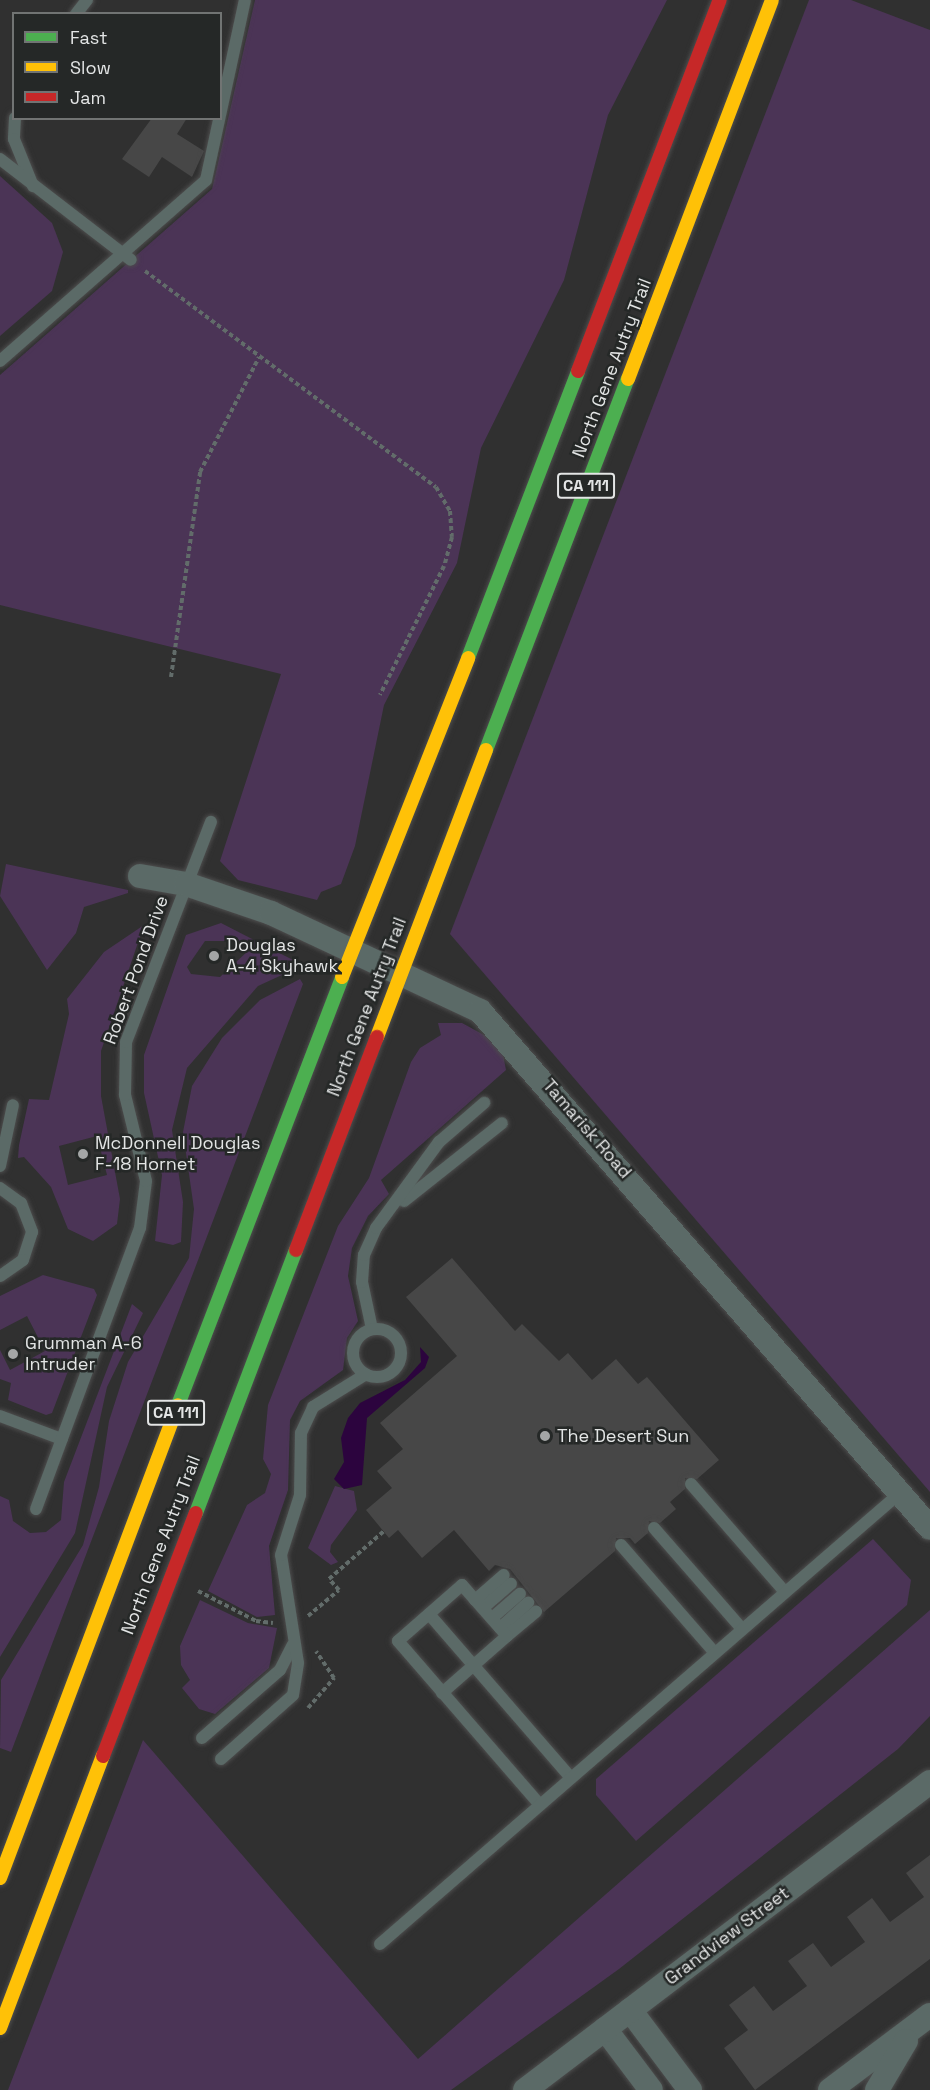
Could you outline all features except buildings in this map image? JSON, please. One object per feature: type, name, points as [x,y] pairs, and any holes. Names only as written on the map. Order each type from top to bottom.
[{"type":"main road","name":"North Gene Autry Trail","points":[[0,1878],[354,949],[720,0]]},
{"type":"main road","name":"North Gene Autry Trail","points":[[0,2028],[399,971],[772,0]]},
{"type":"street","name":"Tamarisk Road","points":[[140,876],[186,884],[354,949],[466,1001],[504,1033],[930,1528]]},
{"type":"street","name":"Grandview Street","points":[[525,2090],[930,1782]]},
{"type":"street","points":[[630,2010],[690,2090]]},
{"type":"street","points":[[830,2090],[925,2018]]},
{"type":"street","points":[[877,2090],[925,2018]]},
{"type":"street","points":[[606,2029],[651,2090]]},
{"type":"lane","points":[[78,12],[87,0]]},
{"type":"lane","points":[[222,116],[245,0]]},
{"type":"lane","points":[[15,120],[14,139],[34,187]]},
{"type":"lane","points":[[0,361],[127,257],[199,188],[211,171],[221,120]]},
{"type":"lane","points":[[0,159],[127,257]]},
{"type":"lane","name":"Robert Pond Drive","points":[[36,1509],[141,1228],[146,1180],[125,1095],[125,1053],[211,822]]},
{"type":"lane","points":[[396,1207],[439,1142],[484,1102]]},
{"type":"lane","points":[[0,1167],[13,1105]]},
{"type":"lane","points":[[372,1329],[362,1282],[364,1255],[376,1228],[396,1207],[502,1123]]},
{"type":"lane","points":[[0,1188],[21,1203],[32,1232],[23,1260],[0,1276]]},
{"type":"lane","points":[[221,1759],[293,1695],[298,1664],[293,1645],[281,1555],[300,1495],[303,1426],[313,1407],[366,1374],[389,1374],[402,1355],[393,1334],[372,1329],[358,1338],[353,1354],[366,1374]]},
{"type":"lane","points":[[0,1416],[62,1439]]},
{"type":"lane","points":[[691,1484],[785,1592]]},
{"type":"lane","points":[[380,1944],[900,1493]]},
{"type":"lane","points":[[654,1528],[742,1629]]},
{"type":"lane","points":[[621,1545],[715,1653]]},
{"type":"lane","points":[[479,1604],[507,1579]]},
{"type":"lane","points":[[504,1632],[462,1585],[398,1641],[540,1805]]},
{"type":"lane","points":[[492,1618],[520,1594]]},
{"type":"lane","points":[[442,1693],[532,1608]]},
{"type":"lane","points":[[429,1614],[571,1778]]},
{"type":"lane","points":[[202,1738],[280,1670],[293,1645]]},
{"type":"path","points":[[127,257],[436,487],[450,511],[452,537],[444,566],[380,695]]},
{"type":"path","points":[[171,677],[200,472],[259,357]]},
{"type":"path","points":[[303,1617],[339,1590],[329,1578],[384,1531]]},
{"type":"path","points":[[198,1591],[256,1621],[277,1623]]},
{"type":"shaded area","points":[[255,0],[667,0],[608,115],[564,280],[481,448],[457,563],[384,705],[355,846],[341,884],[321,892],[317,900],[238,880],[220,861],[281,674],[0,605],[0,375],[212,189]]},
{"type":"shaded area","points":[[809,0],[851,0],[930,30],[930,1492],[450,934]]},
{"type":"shaded area","points":[[0,176],[52,223],[63,252],[52,291],[0,336]]},
{"type":"shaded area","points":[[6,864],[128,890],[128,893],[84,907],[76,933],[47,970],[0,896]]},
{"type":"shaded area","points":[[221,923],[293,960],[295,969],[258,986],[187,1068],[172,1130],[183,1202],[181,1242],[173,1245],[155,1241],[162,1175],[144,1093],[144,1055],[186,935]],"holes":[[[205,941],[241,941],[250,949],[220,977],[191,974],[187,967]]]},
{"type":"shaded area","points":[[144,925],[101,1051],[101,1096],[120,1199],[117,1224],[93,1241],[68,1229],[51,1187],[24,1157],[18,1158],[29,1099],[49,1100],[69,1014],[67,999],[104,952]],"holes":[[[97,1136],[107,1175],[68,1185],[59,1146]]]},
{"type":"shaded area","points":[[300,979],[303,984],[11,1752],[0,1748],[1,1680],[83,1545],[99,1487],[109,1421],[128,1362],[189,1258],[194,1209],[183,1132],[192,1086],[222,1038],[260,1000]]},
{"type":"shaded area","points":[[438,1023],[462,1023],[484,1035],[503,1054],[506,1070],[381,1180],[389,1194],[368,1216],[352,1248],[348,1276],[358,1321],[347,1338],[343,1370],[300,1401],[290,1420],[288,1490],[269,1546],[275,1615],[257,1617],[208,1591],[247,1505],[265,1493],[271,1474],[263,1459],[268,1405],[338,1226],[369,1178],[411,1062],[420,1048],[441,1035]]},
{"type":"shaded area","points":[[43,1275],[94,1289],[97,1295],[52,1413],[46,1415],[8,1400],[11,1383],[0,1379],[0,1350],[10,1370],[45,1351],[27,1316],[0,1330],[0,1296]]},
{"type":"shaded area","points":[[132,1304],[143,1313],[107,1387],[75,1533],[0,1657],[0,1496],[9,1500],[13,1521],[30,1533],[46,1532],[61,1520],[64,1482]]},
{"type":"shaded area","points":[[420,1347],[429,1357],[425,1368],[367,1418],[362,1485],[344,1489],[334,1479],[344,1462],[341,1438],[348,1418],[360,1403],[405,1380],[421,1362]]},
{"type":"shaded area","points":[[335,1486],[354,1491],[357,1510],[331,1545],[330,1552],[338,1562],[331,1565],[308,1548]]},
{"type":"shaded area","points":[[873,1539],[911,1580],[907,1605],[636,1841],[596,1795],[596,1779]]},
{"type":"shaded area","points":[[200,1600],[248,1623],[277,1628],[269,1668],[215,1714],[199,1709],[182,1688],[190,1680],[181,1665],[180,1646]]},
{"type":"shaded area","points":[[930,1610],[930,1716],[898,1749],[619,1969],[451,2090],[8,2090],[143,1740],[418,2059]]},
{"type":"traffic: fast","points":[[468,658],[578,371]]},
{"type":"traffic: fast","points":[[486,750],[628,379]]},
{"type":"traffic: fast","points":[[178,1405],[342,977]]},
{"type":"traffic: fast","points":[[196,1513],[296,1250]]},
{"type":"traffic: slow","points":[[628,379],[772,0]]},
{"type":"traffic: slow","points":[[342,977],[468,658]]},
{"type":"traffic: slow","points":[[377,1037],[486,750]]},
{"type":"traffic: slow","points":[[0,1878],[178,1405]]},
{"type":"traffic: slow","points":[[0,2028],[103,1756]]},
{"type":"traffic: jam","points":[[578,371],[720,0]]},
{"type":"traffic: jam","points":[[296,1250],[377,1037]]},
{"type":"traffic: jam","points":[[103,1756],[196,1513]]},
{"type":"place","name":"Douglas A-4 Skyhawk","points":[[214,956]]},
{"type":"place","name":"McDonnell Douglas F-18 Hornet","points":[[83,1154]]},
{"type":"place","name":"Grumman A-6 Intruder","points":[[13,1354]]},
{"type":"place","name":"The Desert Sun","points":[[545,1436]]}]
